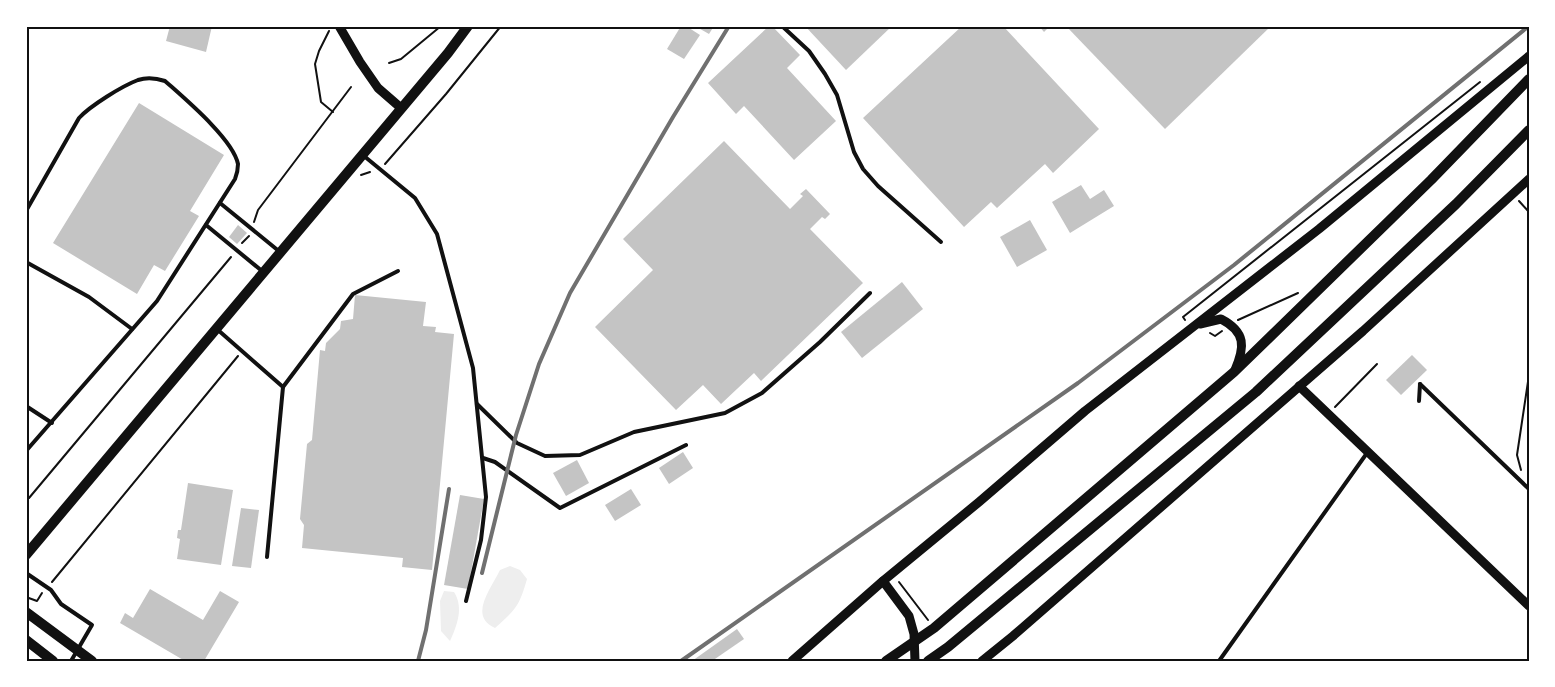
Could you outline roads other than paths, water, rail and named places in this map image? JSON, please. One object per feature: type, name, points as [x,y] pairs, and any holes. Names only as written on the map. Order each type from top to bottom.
[{"type":"main road","points":[[26,555],[468,26]]},
{"type":"main road","points":[[886,661],[934,628],[1234,372],[1431,180],[1529,79]]},
{"type":"main road","points":[[928,661],[948,647],[1256,392],[1456,204],[1529,130]]},
{"type":"main road","points":[[26,612],[92,661]]},
{"type":"main road","points":[[26,640],[53,661]]},
{"type":"street","points":[[339,26],[378,88],[401,108]]},
{"type":"street","points":[[792,661],[1085,411],[1319,230],[1529,56]]},
{"type":"street","points":[[982,661],[1363,331],[1529,180]]},
{"type":"street","points":[[1192,327],[1207,321],[1221,319],[1232,325],[1239,333],[1243,344],[1241,357],[1234,372]]},
{"type":"street","points":[[1300,386],[1529,606]]},
{"type":"street","points":[[885,583],[909,616],[914,634],[915,661]]},
{"type":"lane","points":[[782,26],[809,51],[837,95],[854,152],[863,169],[878,186],[941,242]]},
{"type":"lane","points":[[26,211],[79,118],[87,110],[139,80],[149,78],[165,82],[206,118],[234,153],[237,163],[238,170],[235,180],[156,301],[26,452]]},
{"type":"lane","points":[[362,155],[415,198],[437,234],[473,368],[486,498],[481,540],[466,602]]},
{"type":"lane","points":[[220,203],[280,252]]},
{"type":"lane","points":[[206,225],[264,272]]},
{"type":"lane","points":[[26,262],[90,297],[132,329]]},
{"type":"lane","points":[[267,557],[283,387],[352,294],[398,271]]},
{"type":"lane","points":[[477,404],[518,443],[525,447],[545,456],[580,455],[634,432],[725,413],[762,393],[820,342],[870,293]]},
{"type":"lane","points":[[216,328],[283,387]]},
{"type":"lane","points":[[1419,401],[1420,384],[1527,487]]},
{"type":"lane","points":[[26,406],[52,423]]},
{"type":"lane","points":[[483,458],[495,462],[560,508],[686,445]]},
{"type":"lane","points":[[1219,661],[1368,452]]},
{"type":"lane","points":[[26,572],[48,587],[61,604],[92,625],[71,661]]},
{"type":"railway","points":[[482,573],[516,435],[539,364],[570,293],[673,117],[729,26]]},
{"type":"railway","points":[[681,661],[1078,383],[1234,265],[1529,26]]},
{"type":"railway","points":[[418,661],[426,630],[449,489]]}]
